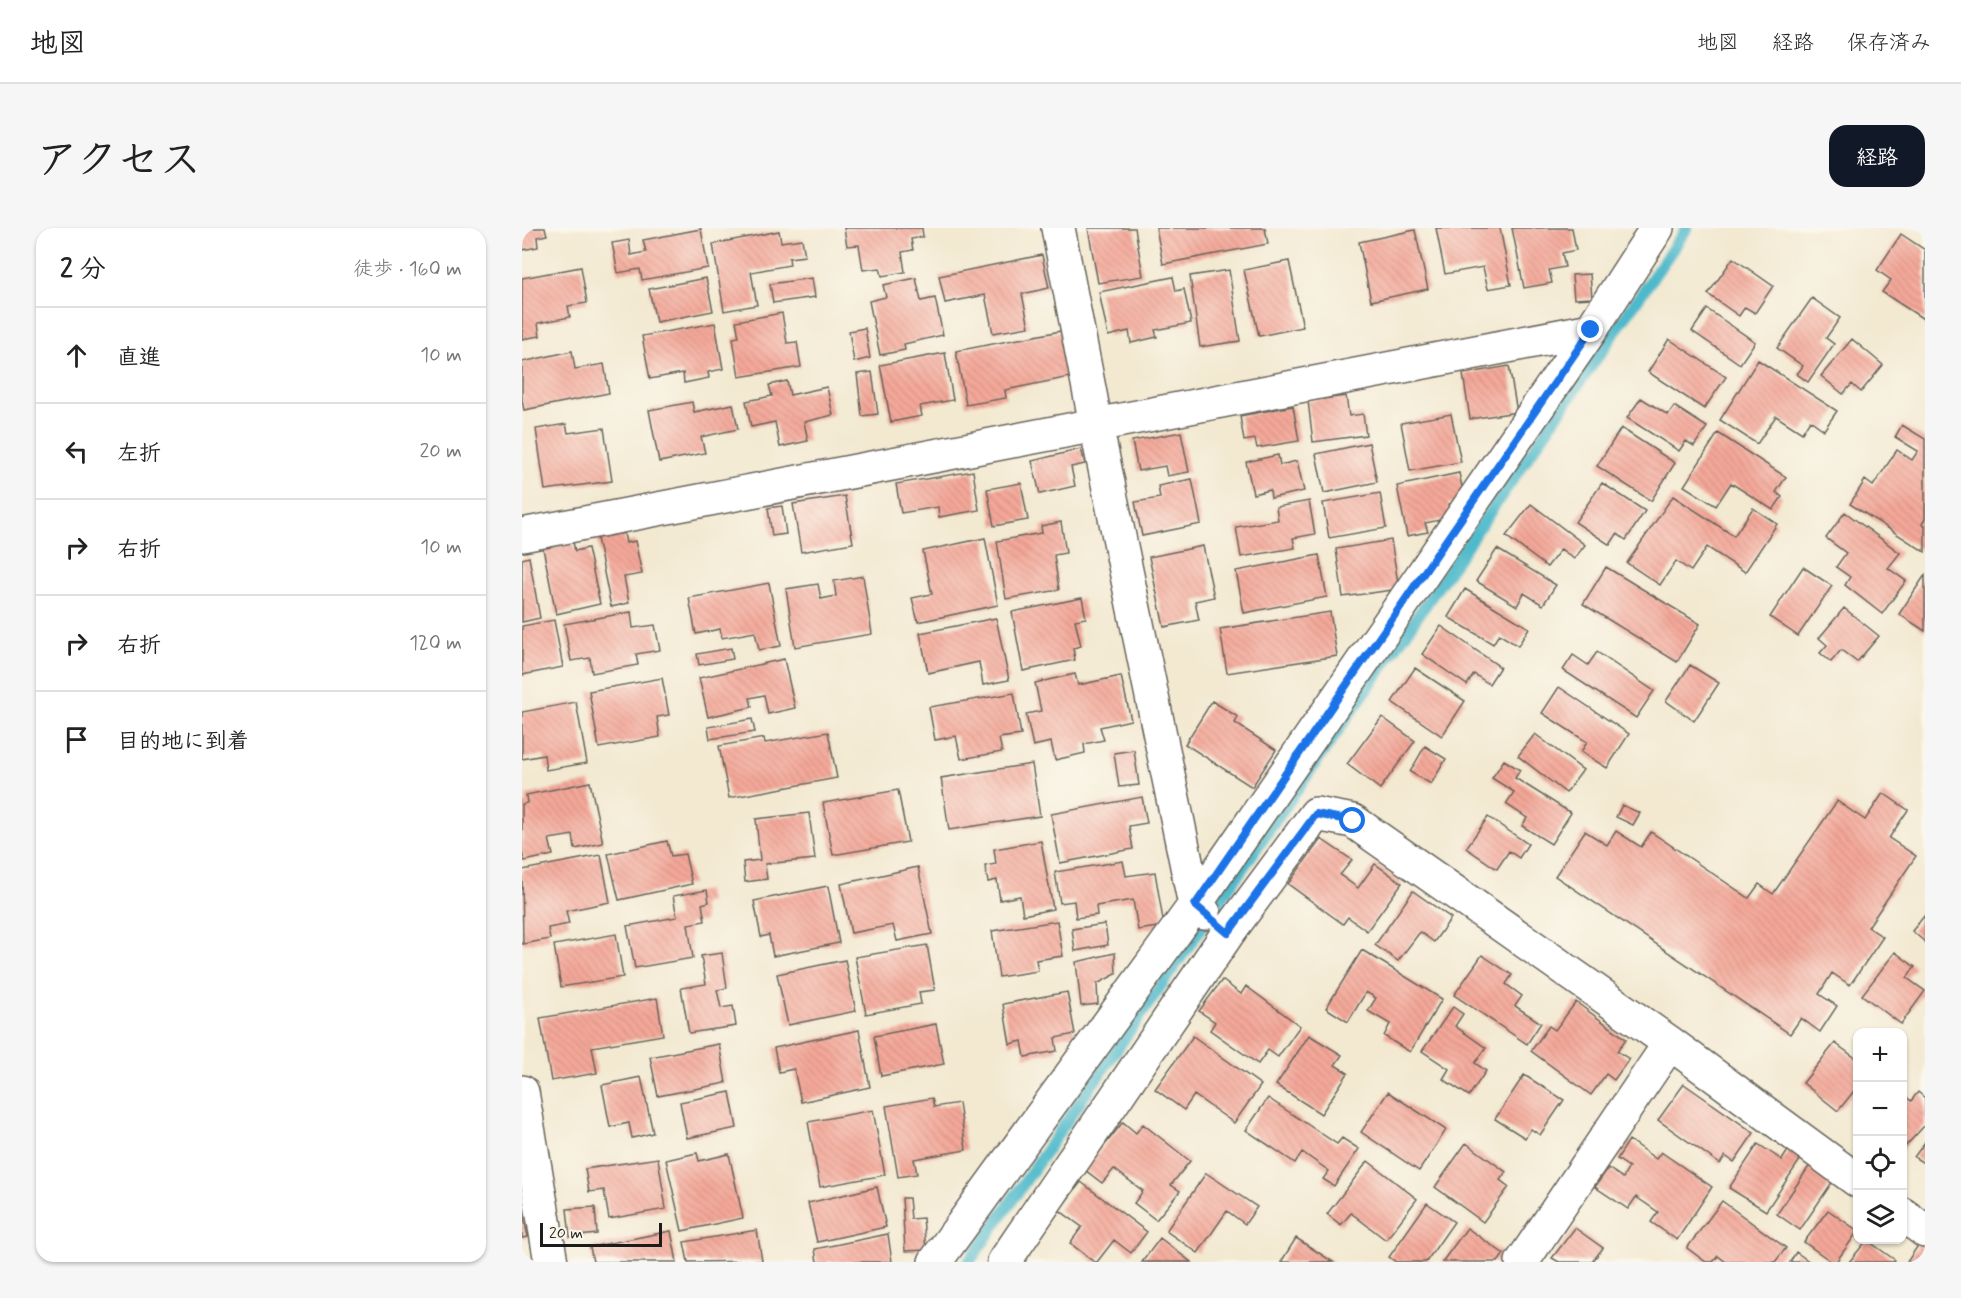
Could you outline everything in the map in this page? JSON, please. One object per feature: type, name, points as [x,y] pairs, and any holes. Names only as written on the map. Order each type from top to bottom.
[{"type":"street","points":[[1058,228],[1096,425],[1195,905],[1228,933]]},
{"type":"street","points":[[935,1262],[1195,905],[1591,330],[1657,228]]},
{"type":"street","points":[[522,535],[1591,330]]},
{"type":"street","points":[[1004,1262],[1228,933],[1316,814],[1353,821],[1670,1042],[1853,1178]]},
{"type":"street","points":[[1522,1262],[1670,1042]]},
{"type":"street","points":[[522,1092],[551,1262]]},
{"type":"street","points":[[1907,1218],[1925,1231]]},
{"type":"building","points":[[522,228],[545,228],[547,235],[537,237],[538,247],[522,250]]},
{"type":"building","points":[[844,228],[922,228],[923,237],[911,239],[913,250],[902,252],[905,272],[882,276],[880,268],[863,270],[859,245],[847,246]]},
{"type":"building","points":[[1088,228],[1135,228],[1143,276],[1098,283]]},
{"type":"building","points":[[1156,228],[1265,228],[1268,244],[1163,264]]},
{"type":"building","points":[[1436,228],[1500,228],[1511,285],[1488,289],[1483,267],[1445,274]]},
{"type":"building","points":[[1512,228],[1572,228],[1576,250],[1562,253],[1565,267],[1549,270],[1552,283],[1524,288]]},
{"type":"building","points":[[701,229],[708,268],[642,280],[640,269],[618,273],[612,243],[629,240],[631,255],[646,252],[643,240]]},
{"type":"building","points":[[1415,230],[1428,289],[1371,301],[1359,242]]},
{"type":"building","points":[[779,231],[781,242],[802,239],[805,256],[789,258],[790,265],[751,272],[757,305],[724,311],[713,244]]},
{"type":"building","points":[[1901,234],[1925,250],[1925,320],[1882,292],[1891,280],[1877,270]]},
{"type":"building","points":[[1042,255],[1049,288],[1022,294],[1029,327],[993,333],[985,295],[945,303],[939,276]]},
{"type":"building","points":[[1733,258],[1773,286],[1755,313],[1745,307],[1739,316],[1708,294]]},
{"type":"building","points":[[1289,261],[1303,327],[1259,336],[1244,270]]},
{"type":"building","points":[[581,267],[587,303],[568,306],[570,317],[538,323],[540,336],[522,339],[522,278]]},
{"type":"building","points":[[1229,270],[1240,341],[1200,347],[1190,276]]},
{"type":"building","points":[[1590,274],[1592,298],[1574,299],[1572,275]]},
{"type":"building","points":[[1173,277],[1176,291],[1184,289],[1191,323],[1155,330],[1157,337],[1131,343],[1129,331],[1108,336],[1099,292]]},
{"type":"building","points":[[706,278],[713,311],[656,322],[649,289]]},
{"type":"building","points":[[812,278],[815,297],[773,303],[770,284]]},
{"type":"building","points":[[916,278],[921,301],[935,298],[943,335],[904,344],[905,350],[880,355],[869,301],[886,297],[883,285]]},
{"type":"building","points":[[1812,298],[1840,318],[1826,338],[1834,344],[1808,382],[1797,374],[1803,366],[1777,348]]},
{"type":"building","points":[[1707,309],[1755,342],[1740,364],[1692,331]]},
{"type":"building","points":[[782,313],[787,343],[797,342],[801,367],[739,377],[733,338],[739,337],[736,321]]},
{"type":"building","points":[[715,323],[723,369],[708,372],[709,378],[684,383],[683,373],[650,379],[642,336]]},
{"type":"building","points":[[865,328],[870,358],[854,362],[849,331]]},
{"type":"building","points":[[1061,331],[1070,377],[1005,390],[1006,398],[966,405],[956,351]]},
{"type":"building","points":[[1669,339],[1726,377],[1704,409],[1648,372]]},
{"type":"building","points":[[1852,339],[1883,365],[1861,392],[1852,384],[1843,394],[1821,376]]},
{"type":"building","points":[[572,351],[575,369],[604,364],[609,393],[524,410],[522,362]]},
{"type":"building","points":[[945,353],[953,400],[920,406],[922,416],[891,422],[880,365]]},
{"type":"building","points":[[1758,360],[1837,411],[1824,430],[1810,420],[1802,433],[1776,416],[1757,444],[1720,420]]},
{"type":"building","points":[[1509,366],[1517,412],[1470,419],[1463,374]]},
{"type":"building","points":[[872,372],[878,414],[862,416],[857,374]]},
{"type":"building","points":[[787,381],[790,395],[827,387],[833,415],[804,422],[808,441],[780,447],[775,422],[751,427],[746,401],[772,396],[769,385]]},
{"type":"building","points":[[1346,396],[1349,416],[1363,414],[1366,435],[1313,442],[1308,401]]},
{"type":"building","points":[[1641,398],[1668,415],[1674,406],[1707,427],[1694,446],[1686,441],[1679,451],[1627,418]]},
{"type":"building","points":[[692,402],[694,412],[733,404],[738,429],[701,437],[705,453],[659,462],[649,410]]},
{"type":"building","points":[[1293,406],[1299,441],[1257,448],[1255,439],[1244,441],[1240,416]]},
{"type":"building","points":[[1451,414],[1461,462],[1410,471],[1401,423]]},
{"type":"building","points":[[566,424],[568,433],[604,428],[612,481],[545,490],[536,429]]},
{"type":"building","points":[[1902,425],[1925,439],[1925,519],[1922,524],[1925,525],[1925,552],[1850,504],[1865,480],[1873,486],[1897,450],[1912,460],[1918,451],[1895,437]]},
{"type":"building","points":[[1621,428],[1675,463],[1651,501],[1597,466]]},
{"type":"building","points":[[1181,432],[1189,472],[1167,476],[1165,466],[1138,471],[1132,441]]},
{"type":"building","points":[[1718,433],[1786,477],[1776,492],[1782,497],[1773,510],[1731,483],[1716,506],[1684,486]]},
{"type":"building","points":[[1369,443],[1377,482],[1324,493],[1316,454]]},
{"type":"building","points":[[1081,449],[1085,464],[1071,467],[1075,486],[1040,494],[1032,461]]},
{"type":"building","points":[[1278,455],[1280,465],[1297,461],[1304,491],[1271,498],[1270,490],[1253,494],[1246,462]]},
{"type":"building","points":[[973,471],[979,510],[939,517],[938,507],[901,513],[896,484]]},
{"type":"building","points":[[1459,473],[1465,501],[1448,504],[1450,518],[1425,523],[1428,532],[1407,536],[1397,486]]},
{"type":"building","points":[[1192,479],[1201,524],[1142,536],[1135,502],[1160,498],[1158,486]]},
{"type":"building","points":[[1021,483],[1028,520],[994,526],[987,489]]},
{"type":"building","points":[[1602,483],[1645,511],[1626,540],[1617,534],[1610,545],[1575,522]]},
{"type":"building","points":[[1380,493],[1386,528],[1329,538],[1323,503]]},
{"type":"building","points":[[845,496],[853,543],[801,552],[793,504]]},
{"type":"building","points":[[1673,496],[1734,536],[1753,508],[1777,524],[1745,572],[1707,547],[1691,571],[1676,561],[1660,585],[1627,563]]},
{"type":"building","points":[[1309,501],[1315,534],[1293,538],[1295,548],[1241,557],[1236,527],[1278,520],[1276,507]]},
{"type":"building","points":[[1531,504],[1585,545],[1574,559],[1561,549],[1547,567],[1506,536]]},
{"type":"building","points":[[782,506],[786,534],[772,536],[768,508]]},
{"type":"building","points":[[1845,512],[1900,553],[1888,568],[1906,581],[1882,614],[1845,585],[1850,577],[1836,567],[1846,553],[1826,538]]},
{"type":"building","points":[[1061,522],[1066,553],[1054,555],[1059,590],[1006,599],[997,541],[1042,533],[1041,526]]},
{"type":"building","points":[[624,533],[626,543],[635,541],[642,574],[624,577],[629,603],[611,607],[597,538]]},
{"type":"building","points":[[985,538],[998,605],[918,622],[912,598],[932,594],[923,551]]},
{"type":"building","points":[[1391,540],[1399,589],[1343,597],[1336,549]]},
{"type":"building","points":[[573,542],[575,551],[588,548],[600,604],[556,614],[543,548]]},
{"type":"building","points":[[1203,546],[1214,597],[1195,601],[1199,620],[1164,627],[1149,557]]},
{"type":"building","points":[[1497,549],[1556,585],[1543,605],[1524,593],[1517,606],[1476,581]]},
{"type":"building","points":[[1319,555],[1327,597],[1244,613],[1236,571]]},
{"type":"building","points":[[529,557],[540,618],[522,622],[522,559]]},
{"type":"building","points":[[1606,567],[1700,624],[1677,662],[1583,604]]},
{"type":"building","points":[[1803,567],[1832,586],[1798,636],[1770,617]]},
{"type":"building","points":[[1925,575],[1925,631],[1899,614]]},
{"type":"building","points":[[863,576],[872,634],[795,647],[786,589],[818,584],[821,599],[836,596],[834,581]]},
{"type":"building","points":[[769,583],[781,646],[759,650],[755,632],[722,638],[720,629],[696,634],[689,598]]},
{"type":"building","points":[[1465,589],[1529,628],[1518,646],[1499,634],[1493,644],[1448,617]]},
{"type":"building","points":[[1082,598],[1086,618],[1075,620],[1081,646],[1073,648],[1075,660],[1023,671],[1012,612]]},
{"type":"building","points":[[1844,608],[1879,636],[1857,662],[1841,650],[1831,662],[1820,653],[1827,645],[1819,638]]},
{"type":"building","points":[[631,612],[633,628],[655,625],[660,650],[636,654],[638,665],[592,673],[590,658],[571,661],[564,624]]},
{"type":"building","points":[[1330,612],[1337,656],[1227,673],[1220,629]]},
{"type":"building","points":[[996,618],[1009,680],[983,685],[979,662],[928,673],[920,633]]},
{"type":"building","points":[[554,620],[563,667],[522,675],[522,626]]},
{"type":"building","points":[[1441,626],[1500,667],[1489,684],[1474,674],[1467,685],[1422,654]]},
{"type":"building","points":[[731,648],[733,659],[699,665],[697,654]]},
{"type":"building","points":[[1597,652],[1654,691],[1636,718],[1563,670],[1573,655],[1588,665]]},
{"type":"building","points":[[784,659],[795,708],[768,714],[764,695],[750,698],[752,707],[708,717],[699,678]]},
{"type":"building","points":[[1690,665],[1719,683],[1694,721],[1666,701]]},
{"type":"building","points":[[1415,668],[1465,701],[1442,736],[1392,702]]},
{"type":"building","points":[[1075,674],[1078,685],[1121,676],[1131,720],[1100,727],[1104,740],[1084,744],[1085,753],[1055,760],[1051,742],[1033,746],[1026,714],[1041,711],[1035,683]]},
{"type":"building","points":[[662,678],[669,715],[657,717],[660,737],[599,748],[589,691]]},
{"type":"building","points":[[1559,687],[1629,734],[1607,768],[1581,752],[1587,742],[1542,713]]},
{"type":"building","points":[[1014,693],[1021,735],[999,738],[1002,752],[961,759],[956,736],[935,740],[929,707]]},
{"type":"building","points":[[1212,701],[1238,717],[1235,723],[1276,750],[1252,787],[1185,744]]},
{"type":"building","points":[[576,702],[587,763],[546,770],[544,755],[522,759],[522,712]]},
{"type":"building","points":[[1382,717],[1415,741],[1380,789],[1347,764]]},
{"type":"building","points":[[752,719],[755,732],[710,739],[708,727]]},
{"type":"building","points":[[828,732],[837,778],[729,798],[719,746],[764,738],[765,743]]},
{"type":"building","points":[[1535,734],[1583,770],[1566,793],[1518,756]]},
{"type":"building","points":[[1425,746],[1446,759],[1431,784],[1410,772]]},
{"type":"building","points":[[1134,750],[1139,785],[1119,787],[1114,753]]},
{"type":"building","points":[[1504,760],[1520,770],[1515,778],[1571,813],[1551,844],[1522,826],[1527,818],[1506,804],[1514,792],[1492,778]]},
{"type":"building","points":[[1032,764],[1040,816],[949,830],[941,778]]},
{"type":"building","points":[[590,782],[603,843],[575,849],[573,835],[549,839],[553,855],[524,861],[522,804],[527,803],[526,795]]},
{"type":"building","points":[[898,790],[908,842],[833,855],[823,803]]},
{"type":"building","points":[[1883,793],[1908,810],[1889,838],[1916,856],[1868,927],[1883,937],[1850,985],[1832,973],[1819,994],[1837,1006],[1820,1032],[1801,1018],[1790,1034],[1555,876],[1585,831],[1607,845],[1616,831],[1641,847],[1651,832],[1749,898],[1759,884],[1773,894],[1837,801],[1865,820]]},
{"type":"building","points":[[1142,797],[1147,823],[1129,826],[1133,849],[1060,863],[1051,814]]},
{"type":"building","points":[[1622,805],[1640,813],[1633,825],[1616,817]]},
{"type":"building","points":[[809,813],[815,859],[765,864],[767,879],[745,882],[743,862],[760,860],[756,819]]},
{"type":"building","points":[[1488,817],[1528,844],[1519,858],[1509,851],[1497,869],[1466,848]]},
{"type":"building","points":[[1321,839],[1352,860],[1340,875],[1358,888],[1375,864],[1402,883],[1367,931],[1348,917],[1343,924],[1288,884]]},
{"type":"building","points":[[667,841],[671,856],[685,854],[692,884],[619,900],[608,854]]},
{"type":"building","points":[[1041,841],[1053,909],[1023,915],[1020,896],[1000,900],[997,880],[988,882],[985,866],[996,864],[994,849]]},
{"type":"building","points":[[601,855],[610,902],[566,911],[569,924],[548,928],[550,939],[523,944],[522,870]]},
{"type":"building","points":[[1123,861],[1126,876],[1155,872],[1164,926],[1138,930],[1133,900],[1096,906],[1097,915],[1076,918],[1074,901],[1060,903],[1055,872]]},
{"type":"building","points":[[918,867],[932,934],[897,941],[893,925],[851,933],[841,884]]},
{"type":"building","points":[[828,886],[839,943],[773,956],[769,935],[761,937],[754,901]]},
{"type":"building","points":[[707,890],[709,902],[702,904],[705,921],[688,924],[693,958],[635,968],[627,926],[677,917],[673,896]]},
{"type":"building","points":[[1413,891],[1451,918],[1434,942],[1420,932],[1398,961],[1375,945]]},
{"type":"building","points":[[1925,915],[1925,942],[1912,931]]},
{"type":"building","points":[[1057,921],[1063,956],[1036,960],[1038,971],[999,977],[992,931]]},
{"type":"building","points":[[1105,924],[1108,945],[1075,951],[1072,929]]},
{"type":"building","points":[[616,934],[623,977],[561,987],[554,945]]},
{"type":"building","points":[[927,945],[935,990],[919,992],[921,1004],[866,1014],[855,957]]},
{"type":"building","points":[[1362,950],[1442,999],[1410,1052],[1384,1036],[1390,1024],[1368,1011],[1376,998],[1366,992],[1348,1022],[1326,1008]]},
{"type":"building","points":[[1895,952],[1915,967],[1907,978],[1925,991],[1901,1024],[1862,995]]},
{"type":"building","points":[[722,953],[727,988],[717,990],[721,1008],[733,1006],[736,1026],[689,1033],[681,988],[706,984],[701,956]]},
{"type":"building","points":[[1115,953],[1116,974],[1097,984],[1098,1004],[1081,1006],[1076,962]]},
{"type":"building","points":[[1482,955],[1512,975],[1506,984],[1522,996],[1515,1006],[1541,1023],[1527,1044],[1454,995]]},
{"type":"building","points":[[845,960],[856,1011],[788,1025],[777,974]]},
{"type":"building","points":[[1222,980],[1241,994],[1246,986],[1300,1026],[1278,1057],[1268,1050],[1258,1064],[1210,1030],[1215,1022],[1199,1011]]},
{"type":"building","points":[[1067,992],[1075,1034],[1055,1038],[1057,1051],[1025,1057],[1022,1041],[1010,1044],[1003,1004]]},
{"type":"building","points":[[657,998],[663,1035],[592,1047],[597,1073],[551,1081],[540,1018]]},
{"type":"building","points":[[1576,1002],[1626,1039],[1617,1051],[1629,1059],[1614,1080],[1606,1074],[1591,1095],[1531,1051],[1549,1026],[1555,1030]]},
{"type":"building","points":[[1453,1007],[1463,1014],[1455,1026],[1486,1048],[1475,1063],[1486,1071],[1469,1096],[1443,1079],[1449,1069],[1422,1051]]},
{"type":"building","points":[[936,1024],[944,1064],[881,1076],[874,1036]]},
{"type":"building","points":[[859,1030],[870,1087],[801,1102],[794,1069],[779,1072],[774,1048]]},
{"type":"building","points":[[1309,1035],[1342,1055],[1335,1065],[1348,1073],[1321,1114],[1276,1085]]},
{"type":"building","points":[[1193,1036],[1261,1085],[1234,1123],[1194,1095],[1184,1110],[1155,1089]]},
{"type":"building","points":[[1835,1043],[1853,1056],[1853,1092],[1838,1111],[1803,1083]]},
{"type":"building","points":[[719,1044],[726,1083],[658,1096],[650,1057]]},
{"type":"building","points":[[1524,1075],[1564,1100],[1540,1135],[1531,1129],[1525,1138],[1495,1119]]},
{"type":"building","points":[[641,1077],[653,1133],[632,1138],[629,1123],[610,1127],[602,1085]]},
{"type":"building","points":[[1684,1084],[1754,1133],[1734,1162],[1725,1156],[1720,1164],[1658,1120]]},
{"type":"building","points":[[730,1092],[737,1128],[687,1138],[680,1102]]},
{"type":"building","points":[[1388,1092],[1446,1130],[1419,1171],[1361,1132]]},
{"type":"building","points":[[1918,1092],[1925,1098],[1925,1125],[1907,1145],[1907,1097],[1911,1101]]},
{"type":"building","points":[[932,1098],[934,1107],[959,1103],[966,1150],[914,1159],[917,1174],[898,1177],[886,1106]]},
{"type":"building","points":[[1268,1098],[1337,1144],[1342,1138],[1359,1149],[1334,1186],[1323,1179],[1329,1171],[1302,1152],[1295,1163],[1246,1130]]},
{"type":"building","points":[[873,1110],[885,1175],[820,1187],[808,1122]]},
{"type":"building","points":[[1123,1122],[1136,1133],[1143,1124],[1190,1161],[1171,1185],[1180,1191],[1156,1220],[1134,1203],[1143,1191],[1114,1169],[1102,1183],[1085,1170]]},
{"type":"building","points":[[1629,1140],[1656,1159],[1661,1152],[1712,1187],[1677,1240],[1651,1222],[1658,1212],[1636,1197],[1628,1209],[1595,1187],[1608,1168],[1623,1178],[1629,1167],[1617,1159]]},
{"type":"building","points":[[1925,1142],[1925,1164],[1914,1157]]},
{"type":"building","points":[[1466,1143],[1506,1172],[1500,1180],[1509,1187],[1483,1222],[1435,1187]]},
{"type":"building","points":[[1758,1144],[1782,1160],[1789,1149],[1802,1157],[1766,1211],[1729,1188]]},
{"type":"building","points":[[697,1153],[699,1161],[729,1154],[743,1218],[682,1231],[666,1160]]},
{"type":"building","points":[[658,1158],[666,1209],[609,1219],[604,1190],[589,1192],[585,1169]]},
{"type":"building","points":[[1368,1161],[1417,1199],[1386,1240],[1351,1213],[1341,1225],[1327,1214]]},
{"type":"building","points":[[1810,1165],[1833,1181],[1800,1230],[1777,1214]]},
{"type":"building","points":[[1206,1173],[1257,1207],[1245,1224],[1227,1211],[1198,1253],[1166,1231]]},
{"type":"building","points":[[1081,1182],[1147,1232],[1131,1253],[1114,1240],[1097,1262],[1094,1262],[1070,1243],[1082,1227],[1059,1210]]},
{"type":"building","points":[[877,1187],[886,1227],[817,1242],[808,1203]]},
{"type":"building","points":[[902,1198],[909,1198],[911,1219],[923,1218],[926,1250],[905,1251]]},
{"type":"building","points":[[1722,1201],[1786,1248],[1775,1262],[1726,1262],[1718,1256],[1713,1262],[1706,1262],[1687,1248]]},
{"type":"building","points":[[1427,1203],[1454,1222],[1426,1262],[1396,1262],[1389,1257]]},
{"type":"building","points":[[595,1207],[597,1234],[570,1237],[567,1209]]},
{"type":"building","points":[[522,1209],[528,1237],[522,1238]]},
{"type":"building","points":[[1828,1210],[1853,1228],[1853,1238],[1836,1262],[1832,1262],[1804,1242]]},
{"type":"building","points":[[1467,1228],[1504,1254],[1498,1262],[1442,1262]]},
{"type":"building","points":[[1575,1228],[1603,1248],[1592,1262],[1559,1262],[1552,1258]]},
{"type":"building","points":[[757,1230],[762,1261],[688,1262],[684,1242]]},
{"type":"building","points":[[671,1231],[677,1262],[593,1262],[590,1247]]},
{"type":"building","points":[[888,1234],[892,1262],[817,1262],[815,1249]]},
{"type":"building","points":[[1160,1238],[1191,1262],[1142,1262]]},
{"type":"building","points":[[1296,1238],[1333,1262],[1281,1262]]},
{"type":"building","points":[[1864,1244],[1873,1244],[1895,1260],[1893,1262],[1849,1262]]},
{"type":"building","points":[[1919,1244],[1925,1248],[1925,1262],[1907,1262]]},
{"type":"building","points":[[1796,1252],[1810,1262],[1790,1262]]},
{"type":"waterway","points":[[969,1262],[1687,228]]},
{"type":"route","points":[[1353,821],[1316,814],[1228,933],[1195,905],[1591,330]]}]
